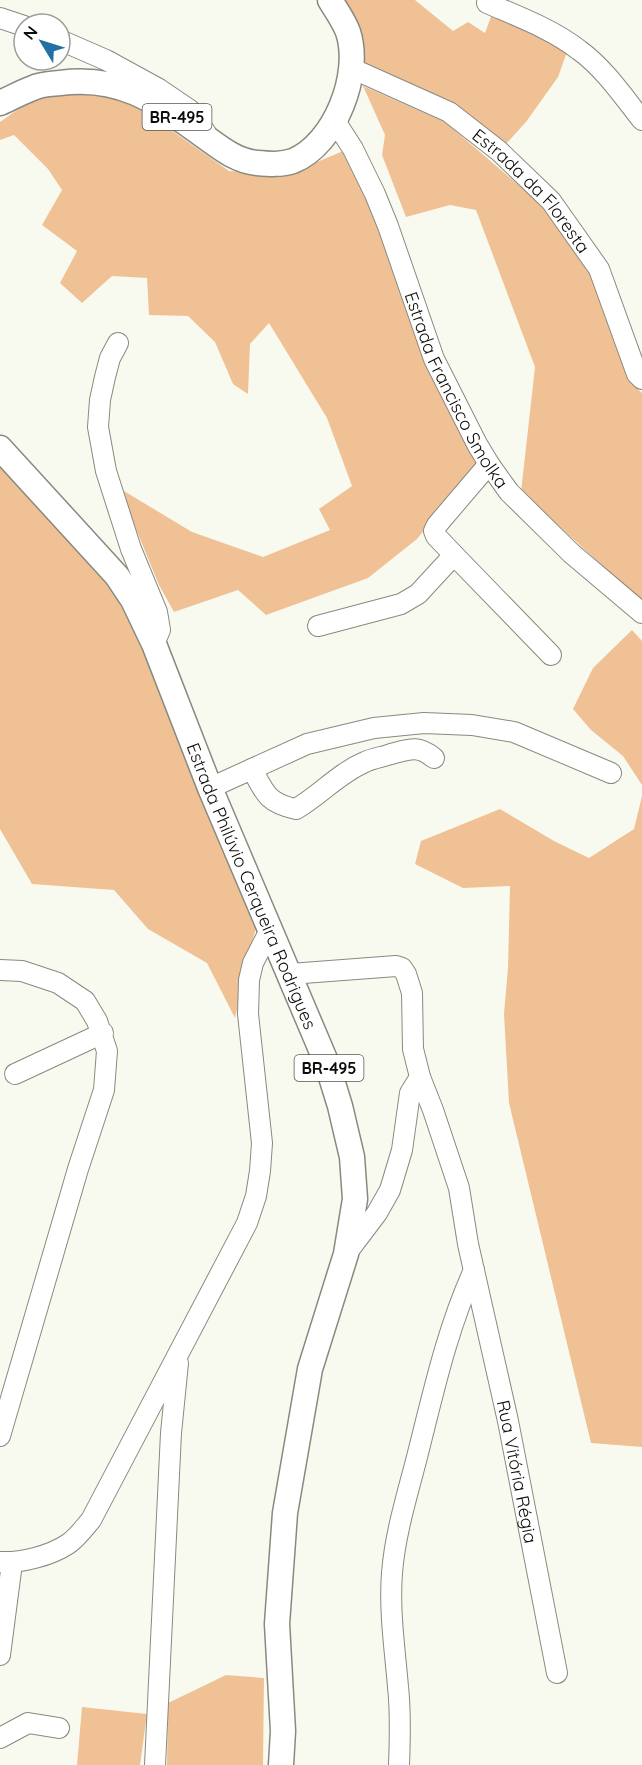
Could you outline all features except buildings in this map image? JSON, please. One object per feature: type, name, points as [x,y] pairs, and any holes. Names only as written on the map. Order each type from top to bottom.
[{"type":"main road","name":"BR-495","points":[[0,103],[35,87],[68,82],[96,82],[124,88],[158,104],[233,156],[254,163],[282,164],[295,160],[311,150],[324,137],[335,121],[345,96],[351,68],[351,50],[348,32],[330,0]]},
{"type":"main road","name":"Estrada Philúvio Cerqueira Rodrigues","points":[[0,448],[117,576],[133,600],[154,644],[210,788],[327,1064],[352,1157],[355,1199],[346,1254],[310,1369],[285,1513],[277,1624],[283,1731],[281,1765]]},
{"type":"street","points":[[487,3],[556,34],[580,50],[594,62],[642,120]]},
{"type":"street","points":[[72,45],[106,60],[159,89],[190,110],[212,142]]},
{"type":"street","name":"Estrada da Floresta","points":[[351,68],[449,112],[499,151],[551,201],[599,269],[640,374]]},
{"type":"street","name":"Estrada Francisco Smolka","points":[[335,121],[353,149],[375,194],[434,359],[489,464],[509,492],[572,553],[642,613]]},
{"type":"street","points":[[118,343],[110,358],[105,377],[98,427],[106,471],[131,549],[157,612],[160,630],[154,644]]},
{"type":"street","points":[[489,464],[434,531],[436,536],[551,655]]},
{"type":"street","points":[[318,626],[401,604],[418,594],[454,555]]},
{"type":"street","points":[[210,788],[308,744],[374,728],[424,723],[472,725],[514,732],[611,773]]},
{"type":"street","points":[[252,769],[267,796],[280,806],[296,809],[366,761],[414,748],[425,751],[434,758]]},
{"type":"street","points":[[0,1655],[6,1563],[39,1557],[68,1544],[91,1520],[247,1223],[256,1196],[262,1143],[248,1014],[249,980],[253,963],[270,930]]},
{"type":"street","name":"Rua Vitória Régia","points":[[290,974],[396,966],[402,968],[406,974],[412,993],[414,1050],[420,1077],[459,1188],[474,1270],[508,1421],[557,1673]]},
{"type":"street","points":[[0,970],[22,971],[58,983],[85,1002],[98,1021],[107,1051],[104,1090],[4,1406],[0,1436]]},
{"type":"street","points":[[15,1074],[103,1034]]},
{"type":"street","points":[[346,1254],[377,1213],[390,1190],[402,1150],[410,1093],[420,1077]]},
{"type":"street","points":[[399,1765],[399,1689],[392,1595],[392,1574],[397,1537],[450,1334],[474,1270]]},
{"type":"street","points":[[155,1765],[171,1433],[179,1352]]},
{"type":"street","points":[[0,1738],[28,1723],[59,1728]]},
{"type":"shaded area","points":[[336,0],[415,0],[453,31],[468,22],[485,33],[492,14],[568,49],[558,77],[526,122],[504,146],[358,64]]},
{"type":"shaded area","points":[[363,86],[445,122],[543,206],[591,268],[628,380],[642,393],[642,601],[521,492],[535,367],[476,210],[450,205],[406,217],[382,155],[385,135]]},
{"type":"shaded area","points":[[82,91],[117,96],[161,123],[229,171],[289,174],[343,151],[386,240],[478,463],[417,539],[368,578],[266,615],[238,590],[174,612],[159,585],[119,488],[192,532],[263,557],[330,530],[319,509],[352,486],[327,418],[269,323],[250,344],[248,394],[233,384],[215,342],[188,316],[149,315],[147,278],[112,276],[82,303],[60,283],[77,251],[42,225],[62,190],[48,169],[14,135],[0,140],[0,122],[38,95]]},
{"type":"shaded area","points":[[0,457],[104,574],[146,653],[256,927],[235,1018],[207,963],[148,929],[114,890],[32,884],[0,829]]},
{"type":"shaded area","points":[[632,630],[642,641],[642,785],[623,756],[591,730],[573,709],[593,668]]},
{"type":"shaded area","points":[[642,796],[642,1447],[591,1443],[509,1103],[504,1014],[510,886],[463,888],[415,864],[421,841],[500,809],[554,841],[589,858],[634,829]]},
{"type":"shaded area","points":[[226,1675],[264,1678],[263,1765],[167,1765],[168,1703]]},
{"type":"shaded area","points":[[82,1707],[147,1714],[140,1765],[77,1765]]}]
